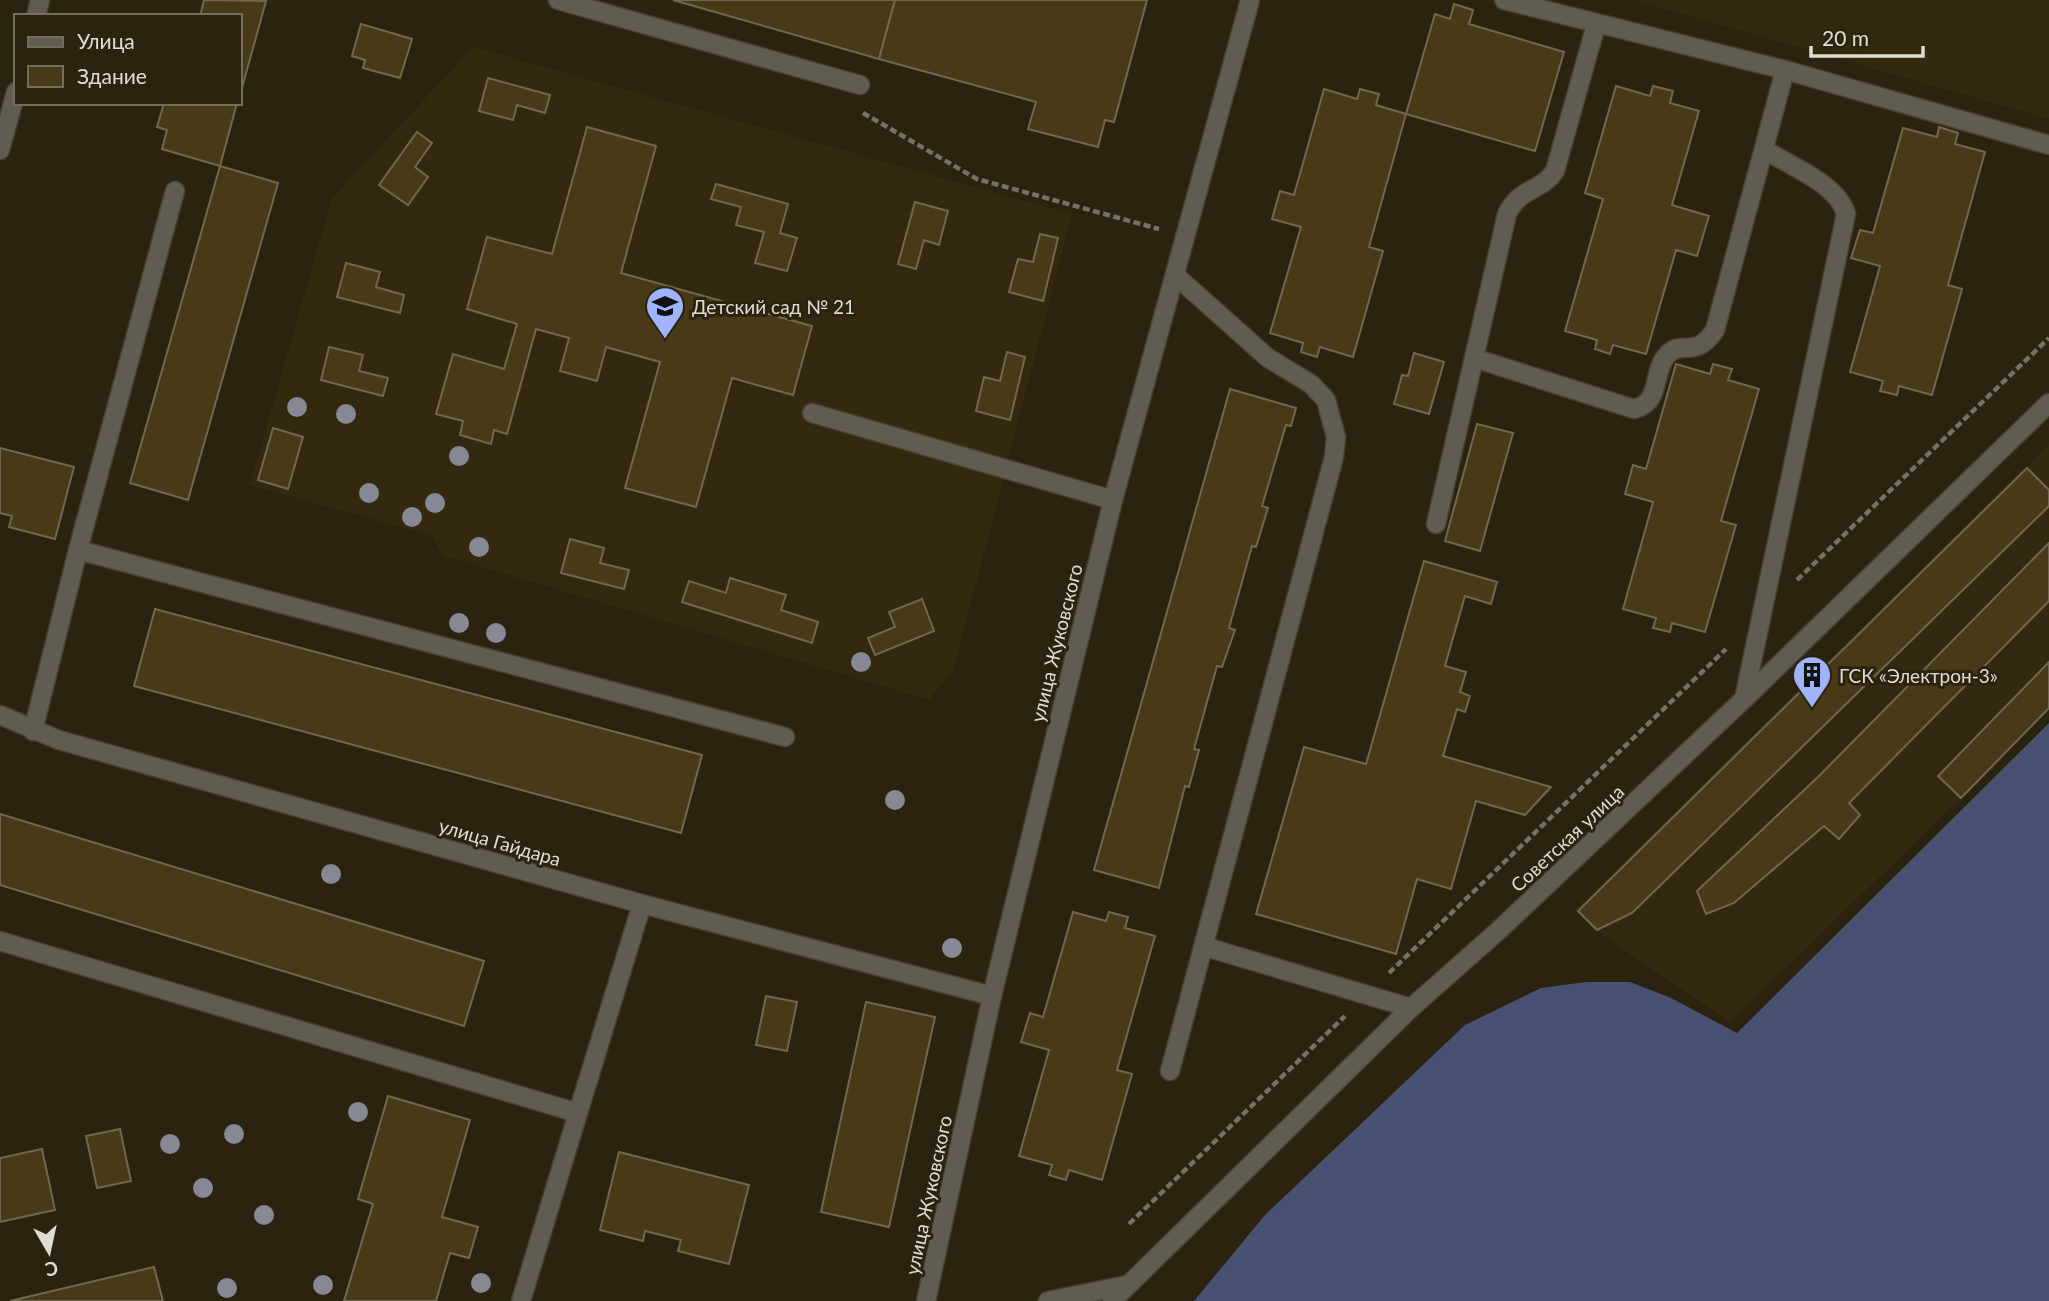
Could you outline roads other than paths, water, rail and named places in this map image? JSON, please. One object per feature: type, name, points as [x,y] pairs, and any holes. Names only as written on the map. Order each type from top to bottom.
[{"type":"street","points":[[558,0],[860,85]]},
{"type":"street","name":"улица Жуковского","points":[[926,1301],[992,996],[1112,500],[1251,0]]},
{"type":"street","points":[[1504,0],[1785,70],[2049,145]]},
{"type":"street","points":[[1436,524],[1507,214],[1514,200],[1524,192],[1548,182],[1555,171],[1596,25]]},
{"type":"street","points":[[1474,358],[1634,408],[1645,406],[1652,397],[1666,356],[1675,350],[1693,350],[1702,346],[1715,330],[1785,70]]},
{"type":"street","points":[[0,150],[14,99]]},
{"type":"street","points":[[1744,699],[1846,214],[1842,201],[1832,191],[1765,150]]},
{"type":"street","points":[[33,731],[78,550],[175,191]]},
{"type":"street","points":[[1170,1071],[1206,947],[1334,457],[1336,437],[1326,400],[1311,384],[1268,358],[1176,276]]},
{"type":"street","name":"Советская улица","points":[[1112,1301],[1411,1008],[1498,931],[1744,699],[2049,403]]},
{"type":"street","points":[[812,413],[1112,500]]},
{"type":"street","points":[[78,550],[785,737]]},
{"type":"street","name":"улица Гайдара","points":[[0,715],[33,731],[642,904],[992,996]]},
{"type":"street","points":[[521,1301],[642,904]]},
{"type":"street","points":[[0,941],[578,1113]]},
{"type":"street","points":[[1206,947],[1411,1008]]},
{"type":"street","points":[[1048,1301],[1128,1285]]},
{"type":"place","name":"Детский сад № 21","points":[[665,340]]},
{"type":"place","name":"ГСК «Электрон-3»","points":[[1812,709]]}]
